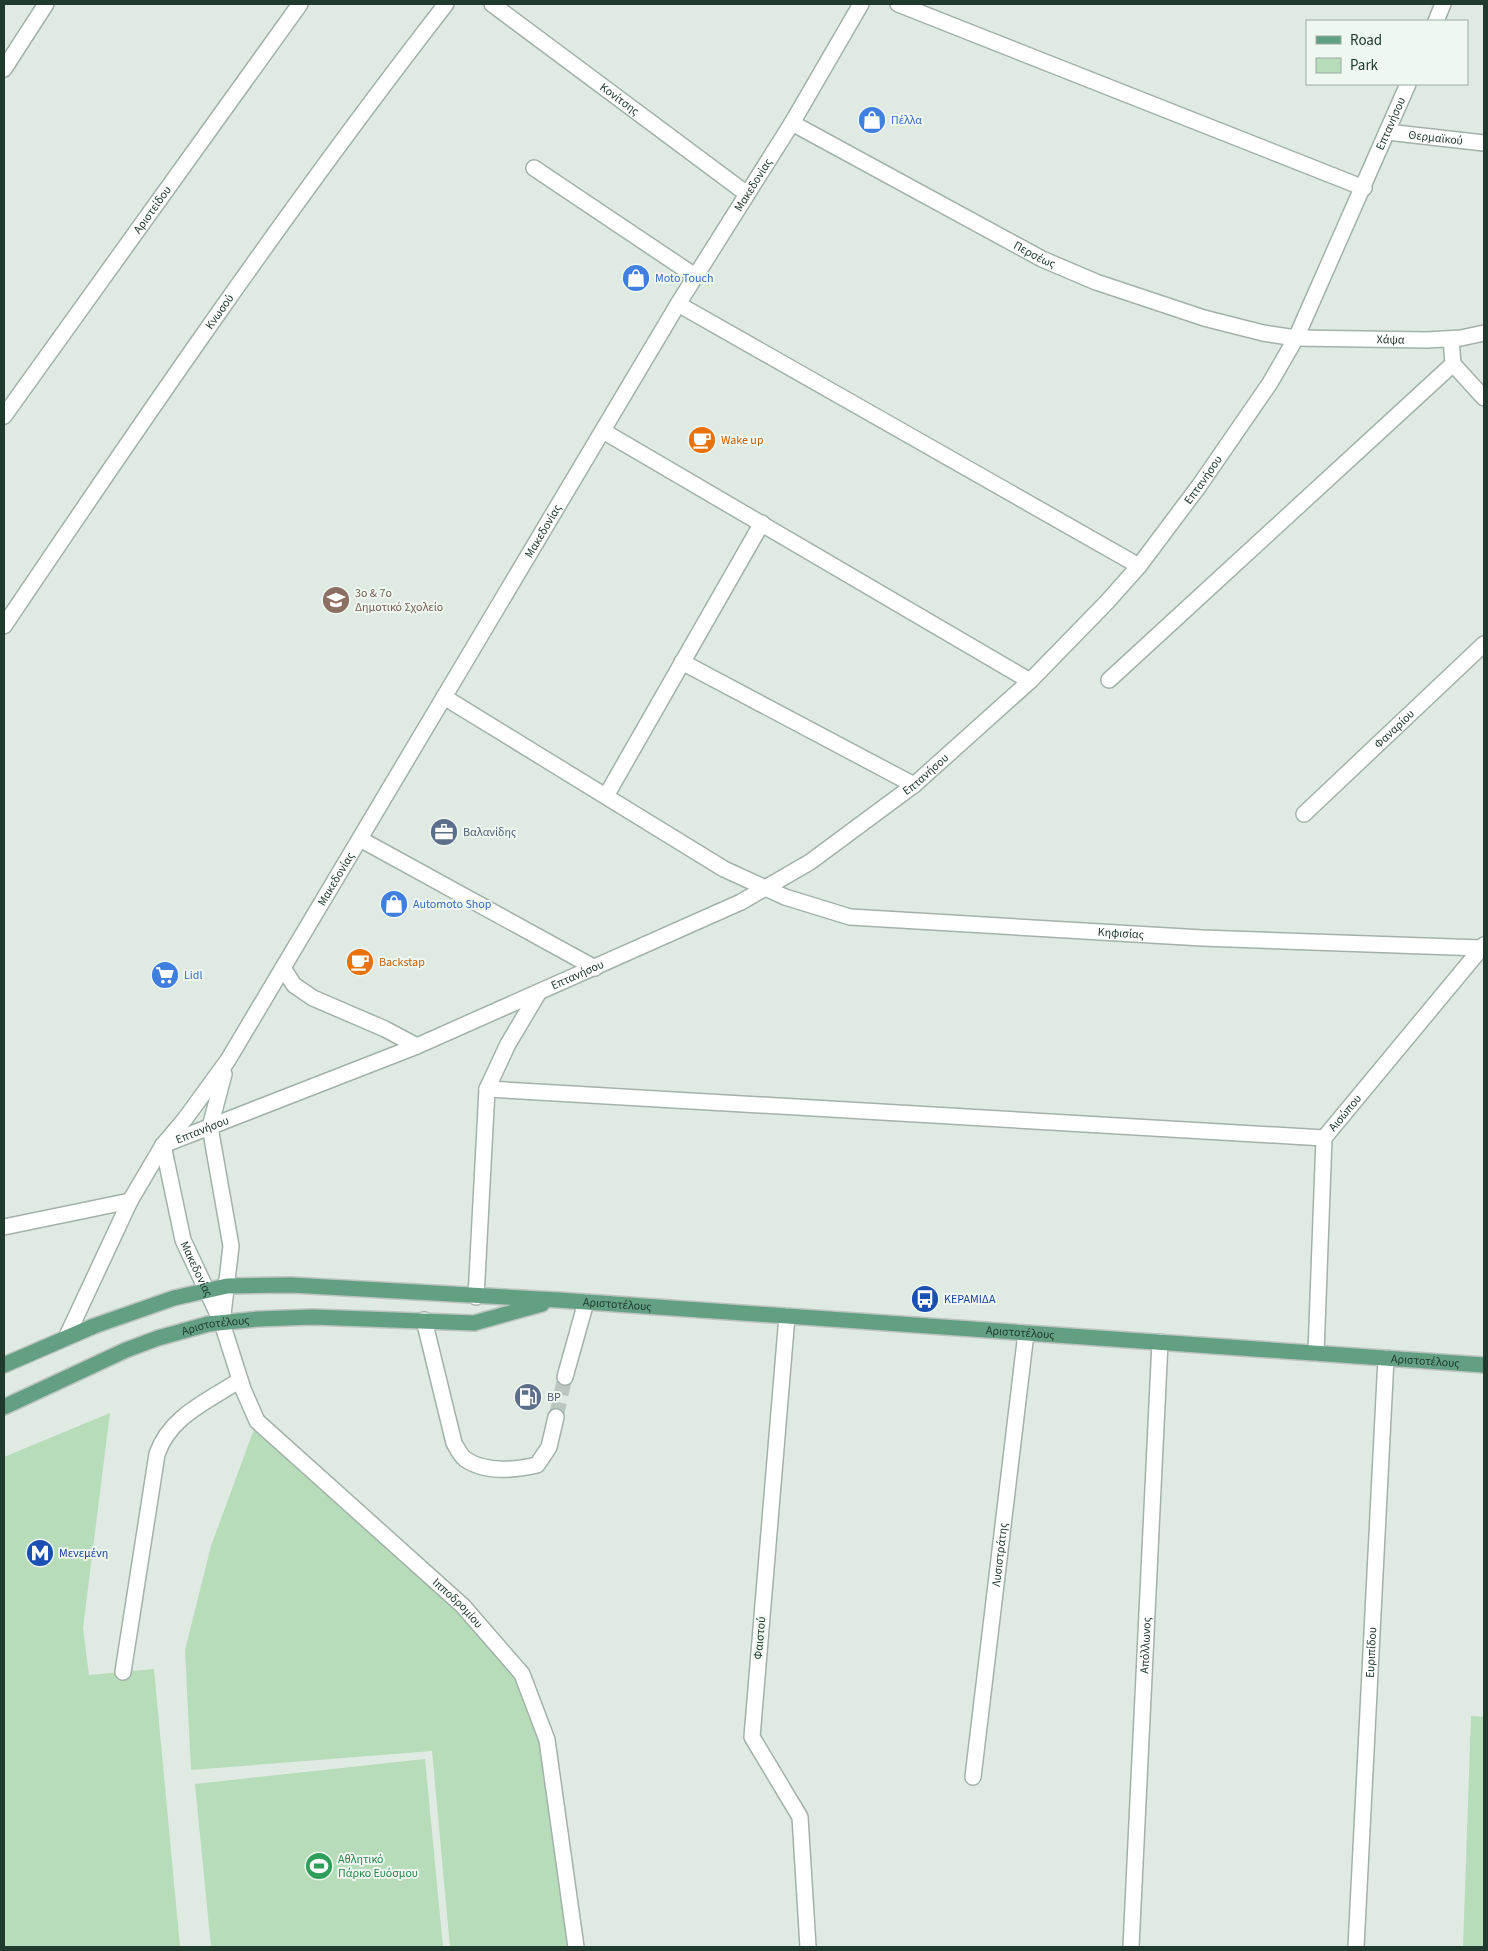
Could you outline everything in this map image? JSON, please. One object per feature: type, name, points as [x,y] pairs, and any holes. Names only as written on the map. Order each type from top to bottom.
[{"type":"main road","name":"Αριστοτέλους","points":[[4,1365],[145,1307],[227,1286],[290,1285],[476,1297],[558,1300],[1484,1365]]},
{"type":"main road","name":"Αριστοτέλους","points":[[4,1407],[126,1350],[180,1331],[222,1323],[258,1319],[313,1317],[474,1323],[558,1300]]},
{"type":"street","points":[[4,68],[46,4]]},
{"type":"street","name":"Αριστείδου","points":[[4,416],[300,4]]},
{"type":"street","name":"Κνωσού","points":[[4,626],[164,388],[384,84],[446,4]]},
{"type":"street","name":"Κονίτσης","points":[[492,4],[747,194]]},
{"type":"street","name":"Μακεδονίας","points":[[222,1323],[183,1240],[163,1145],[186,1119],[228,1060],[678,304],[792,123],[861,4]]},
{"type":"street","points":[[898,4],[1364,188]]},
{"type":"street","points":[[1436,20],[1443,4]]},
{"type":"street","name":"Επτανήσου","points":[[163,1145],[417,1046],[595,968],[766,889],[843,840],[914,786],[1030,681],[1107,602],[1138,566],[1240,428],[1270,383],[1296,338],[1364,188],[1408,85]]},
{"type":"street","name":"Περσέως","points":[[792,123],[1061,268],[1204,318],[1263,333],[1296,338]]},
{"type":"street","name":"Θερμαϊκού","points":[[1387,132],[1484,143]]},
{"type":"street","points":[[534,168],[695,276]]},
{"type":"street","points":[[678,304],[1138,566]]},
{"type":"street","name":"Χάψα","points":[[1296,338],[1451,339],[1484,333]]},
{"type":"street","points":[[1451,339],[1453,364],[1484,398]]},
{"type":"street","points":[[1110,680],[1453,364]]},
{"type":"street","points":[[603,431],[1030,681]]},
{"type":"street","points":[[606,796],[762,523]]},
{"type":"street","name":"Φαναρίου","points":[[1304,814],[1484,644]]},
{"type":"street","points":[[682,662],[914,786]]},
{"type":"street","name":"Κηφισίας","points":[[444,697],[724,869],[766,889],[850,917],[1202,938],[1483,946]]},
{"type":"street","points":[[360,839],[595,968]]},
{"type":"street","name":"Αισώπου","points":[[1316,1353],[1324,1138],[1483,946]]},
{"type":"street","points":[[283,968],[294,985],[313,998],[385,1029],[417,1046]]},
{"type":"street","points":[[476,1297],[487,1089],[508,1044],[539,992]]},
{"type":"street","name":"Μακεδονίας","points":[[222,1323],[230,1261],[229,1229],[210,1127],[214,1103],[228,1060]]},
{"type":"street","points":[[487,1089],[1324,1138]]},
{"type":"street","points":[[66,1338],[130,1201],[163,1145]]},
{"type":"street","points":[[4,1227],[130,1201]]},
{"type":"street","points":[[565,1377],[586,1302]]},
{"type":"street","name":"Φαιστού","points":[[787,1316],[752,1736],[800,1817],[808,1947]]},
{"type":"street","points":[[424,1320],[454,1443],[464,1458],[481,1466],[516,1470],[537,1465],[550,1447],[556,1417]]},
{"type":"street","name":"Ιπποδρομίου","points":[[222,1323],[240,1380],[257,1421],[463,1606],[522,1674],[546,1740],[576,1947]]},
{"type":"street","name":"Λυσιστράτης","points":[[974,1777],[1026,1332]]},
{"type":"street","name":"Απόλλωνος","points":[[1130,1947],[1160,1342]]},
{"type":"street","name":"Ευριπίδου","points":[[1356,1947],[1386,1358]]},
{"type":"street","points":[[123,1672],[157,1454],[162,1440],[171,1427],[183,1417],[240,1380]]},
{"type":"green space","points":[[110,1413],[83,1628],[89,1675],[154,1669],[180,1947],[4,1947],[4,1457]]},
{"type":"green space","points":[[257,1421],[380,1530],[522,1674],[547,1740],[576,1947],[450,1947],[432,1751],[191,1770],[185,1650],[211,1546]]},
{"type":"green space","points":[[1471,1716],[1484,1717],[1484,1947],[1463,1947]]},
{"type":"green space","name":"Αθλητικό Πάρκο Ευόσμου","points":[[425,1759],[443,1947],[211,1947],[195,1784]]},
{"type":"tunnel","points":[[556,1417],[565,1377]]},
{"type":"place","name":"Πέλλα","points":[[872,120]]},
{"type":"place","name":"Moto Touch","points":[[636,278]]},
{"type":"place","name":"Wake up","points":[[702,440]]},
{"type":"place","name":"3ο & 7ο Δημοτικό Σχολείο","points":[[336,600]]},
{"type":"place","name":"Βαλανίδης","points":[[444,832]]},
{"type":"place","name":"Automoto Shop","points":[[394,904]]},
{"type":"place","name":"Backstap","points":[[360,962]]},
{"type":"place","name":"Lidl","points":[[165,975]]},
{"type":"place","name":"ΚΕΡΑΜΙΔΑ","points":[[925,1299]]},
{"type":"place","name":"BP","points":[[528,1397]]},
{"type":"place","name":"Μενεμένη","points":[[40,1553]]},
{"type":"place","name":"Αθλητικό Πάρκο Ευόσμου","points":[[319,1866]]}]
